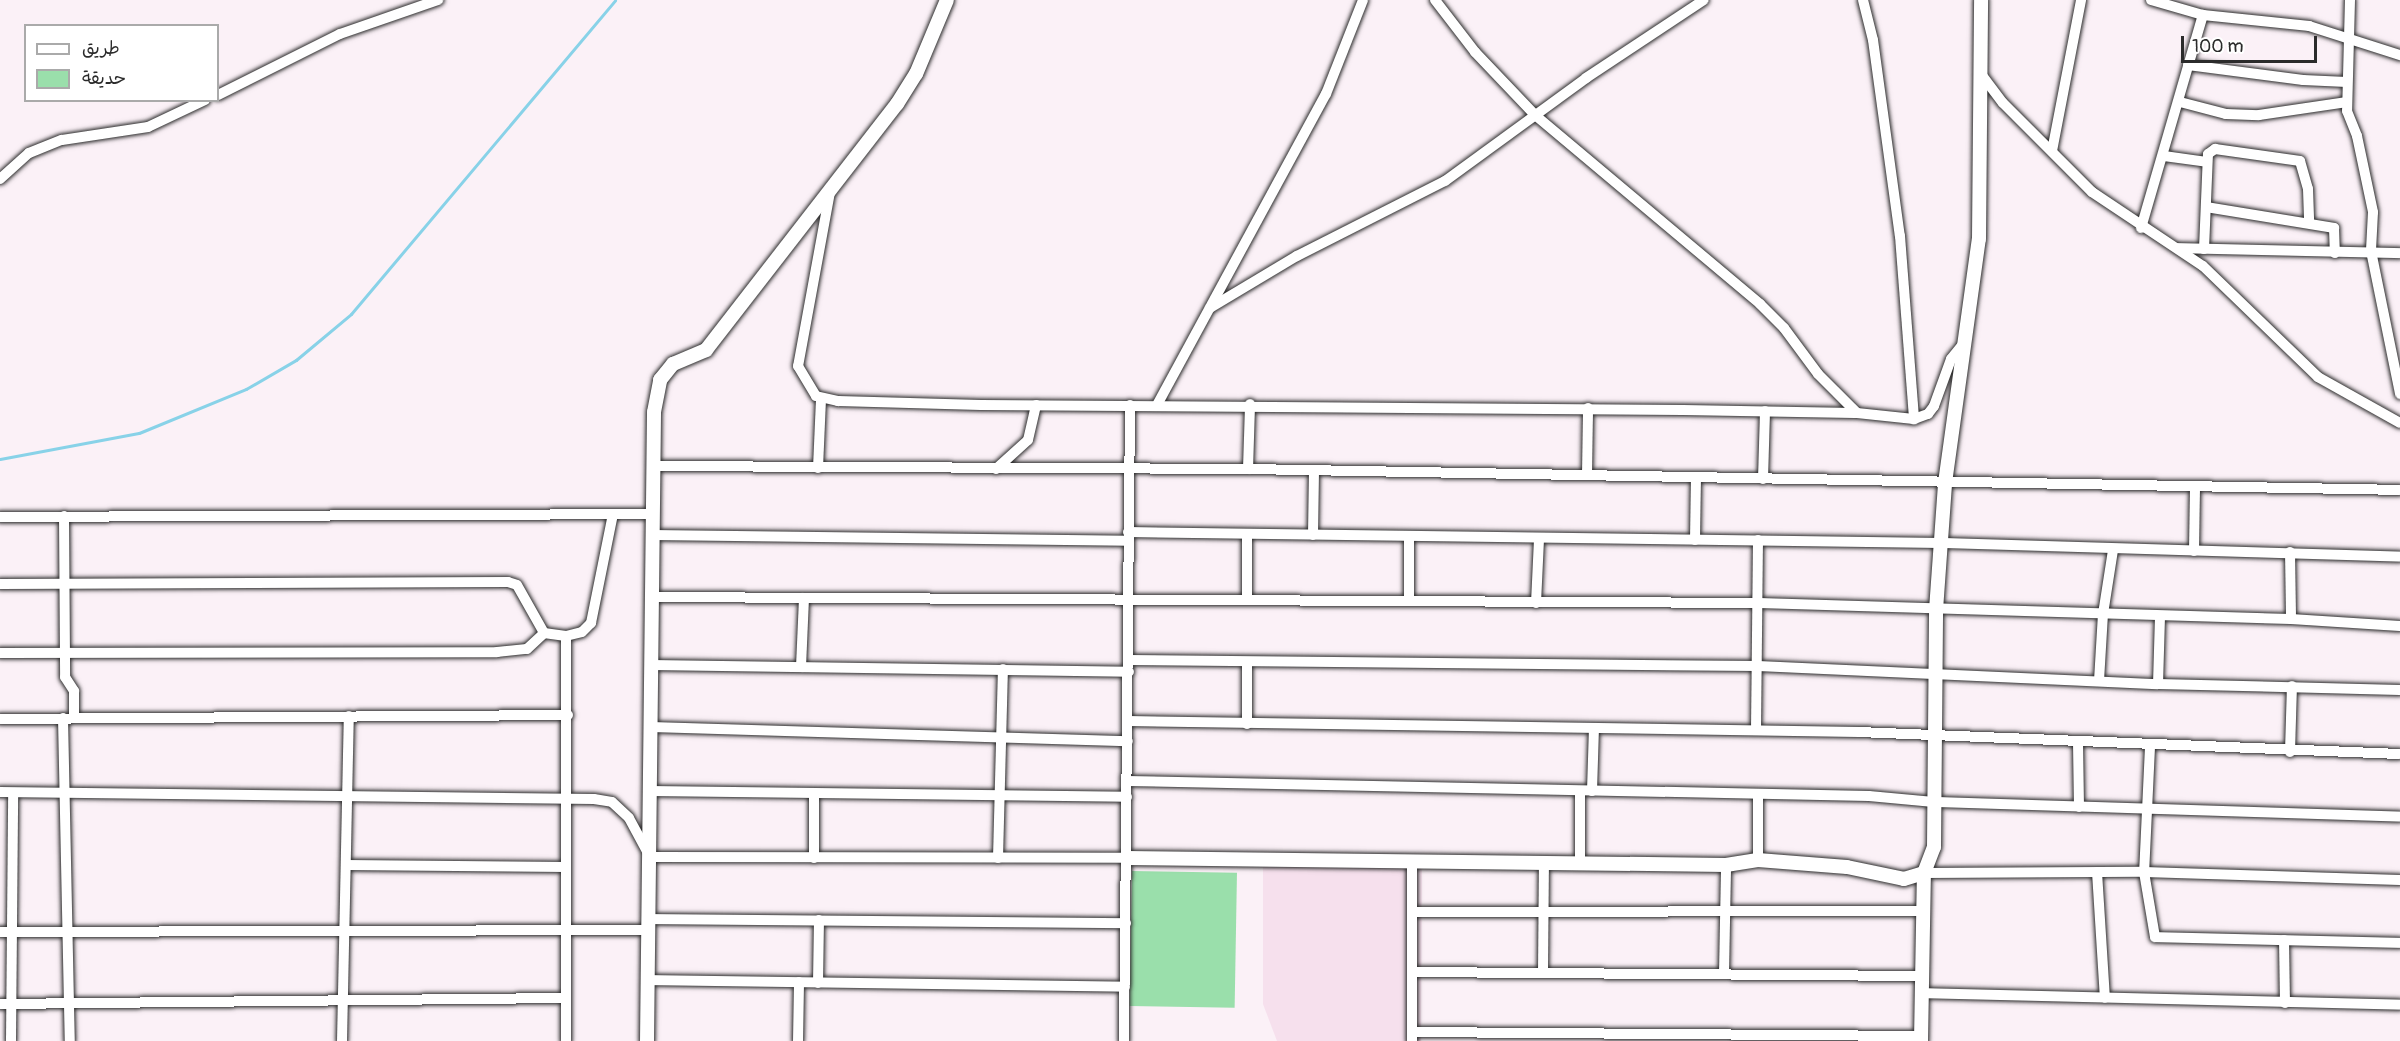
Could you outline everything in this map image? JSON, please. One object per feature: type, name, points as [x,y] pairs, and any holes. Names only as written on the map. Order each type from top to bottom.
[{"type":"street","points":[[219,94],[340,34],[438,0]]},
{"type":"street","points":[[647,1041],[654,412],[660,380],[673,364],[706,350],[897,105],[916,74],[947,0]]},
{"type":"street","points":[[1157,405],[1326,94],[1363,0]]},
{"type":"street","points":[[1435,0],[1475,52],[1535,115],[1760,304],[1784,328],[1818,374],[1857,413]]},
{"type":"street","points":[[1210,308],[1297,256],[1445,181],[1535,115],[1704,0]]},
{"type":"street","points":[[1863,0],[1873,40],[1900,236],[1914,419]]},
{"type":"street","points":[[1412,861],[1412,1037],[1921,1038],[1924,873],[1935,847],[1933,736],[1936,610],[1945,483],[1979,239],[1981,0]]},
{"type":"street","points":[[2052,151],[2081,0]]},
{"type":"street","points":[[2151,0],[2203,15],[2287,22],[2347,35],[2400,55]]},
{"type":"street","points":[[2350,0],[2347,35],[2347,102],[2373,213],[2371,251],[2400,394]]},
{"type":"street","points":[[2141,228],[2180,102],[2188,64],[2203,15]]},
{"type":"street","points":[[2188,64],[2303,80],[2347,82]]},
{"type":"street","points":[[1981,74],[2003,103],[2092,192],[2141,228],[2178,249],[2228,289],[2318,377],[2342,394],[2400,423]]},
{"type":"street","points":[[2,174],[29,153],[63,140],[148,127],[201,102]]},
{"type":"street","points":[[2180,102],[2226,114],[2259,115],[2347,102]]},
{"type":"street","points":[[2204,249],[2207,162],[2209,152],[2215,149],[2300,161],[2308,189],[2309,223]]},
{"type":"street","points":[[2164,156],[2207,162]]},
{"type":"street","points":[[830,191],[798,366],[802,379],[821,398],[1036,405],[1250,404],[1765,411],[1857,413],[1914,419],[1928,414],[1934,406],[1952,359],[1965,341]]},
{"type":"street","points":[[2206,207],[2309,223],[2336,230],[2335,253]]},
{"type":"street","points":[[2178,249],[2400,253]]},
{"type":"street","points":[[818,468],[821,398]]},
{"type":"street","points":[[1248,470],[1250,404]]},
{"type":"street","points":[[996,469],[1028,440],[1036,405]]},
{"type":"street","points":[[1124,1041],[1130,405]]},
{"type":"street","points":[[1587,475],[1588,408]]},
{"type":"street","points":[[1763,479],[1765,411]]},
{"type":"street","points":[[653,466],[1248,470],[1587,475],[2195,489],[2400,490]]},
{"type":"street","points":[[1313,535],[1314,471]]},
{"type":"street","points":[[1695,540],[1696,479]]},
{"type":"street","points":[[2194,551],[2195,489]]},
{"type":"street","points":[[544,633],[566,636],[582,632],[591,623],[613,514]]},
{"type":"street","points":[[0,517],[653,514]]},
{"type":"street","points":[[64,516],[64,677],[74,691],[68,718],[64,793],[70,1041]]},
{"type":"street","points":[[652,535],[1313,535],[1539,540],[1758,540],[1941,543],[2114,550],[2290,552],[2400,558]]},
{"type":"street","points":[[1247,535],[1248,600]]},
{"type":"street","points":[[1409,601],[1410,537]]},
{"type":"street","points":[[1536,603],[1539,540]]},
{"type":"street","points":[[1756,730],[1760,603],[1758,540]]},
{"type":"street","points":[[2099,681],[2103,614],[2114,550]]},
{"type":"street","points":[[2290,552],[2291,619]]},
{"type":"street","points":[[0,584],[508,582],[517,585],[544,633]]},
{"type":"street","points":[[652,597],[1760,603],[2291,619],[2400,626]]},
{"type":"street","points":[[801,667],[804,598]]},
{"type":"street","points":[[2158,684],[2160,616]]},
{"type":"street","points":[[0,653],[497,652],[527,649],[544,633]]},
{"type":"street","points":[[566,636],[566,1041]]},
{"type":"street","points":[[1129,660],[1758,666],[2158,684],[2400,690]]},
{"type":"street","points":[[1247,724],[1248,662]]},
{"type":"street","points":[[651,665],[1129,672]]},
{"type":"street","points":[[998,858],[1003,669]]},
{"type":"street","points":[[2290,752],[2292,686]]},
{"type":"street","points":[[0,719],[567,715]]},
{"type":"street","points":[[342,1041],[349,716]]},
{"type":"street","points":[[1128,721],[1756,730],[2150,747],[2400,754]]},
{"type":"street","points":[[651,727],[1128,741]]},
{"type":"street","points":[[1592,792],[1594,728]]},
{"type":"street","points":[[2078,743],[2079,807]]},
{"type":"street","points":[[2150,747],[2144,872],[2155,937],[2400,943]]},
{"type":"street","points":[[1127,781],[1869,796],[1934,802],[2400,817]]},
{"type":"street","points":[[650,791],[1127,797]]},
{"type":"street","points":[[1580,791],[1580,864]]},
{"type":"street","points":[[0,792],[566,799],[612,802],[629,818],[650,856]]},
{"type":"street","points":[[11,1041],[6,1004],[12,932],[13,793]]},
{"type":"street","points":[[814,793],[814,858]]},
{"type":"street","points":[[1758,794],[1758,860]]},
{"type":"street","points":[[650,856],[1127,858],[1726,865],[1758,860],[1847,867],[1904,879],[1924,873],[2144,872],[2400,880]]},
{"type":"street","points":[[1543,972],[1544,863]]},
{"type":"street","points":[[0,865],[12,865]]},
{"type":"street","points":[[346,865],[566,867]]},
{"type":"street","points":[[1724,974],[1726,865]]},
{"type":"street","points":[[2097,872],[2105,998]]},
{"type":"street","points":[[1413,912],[1923,911]]},
{"type":"street","points":[[0,932],[566,931],[648,924],[819,920],[1126,923]]},
{"type":"street","points":[[818,983],[819,920]]},
{"type":"street","points":[[2284,940],[2285,1003]]},
{"type":"street","points":[[1412,972],[1922,976]]},
{"type":"street","points":[[648,980],[1125,987]]},
{"type":"street","points":[[798,1041],[799,982]]},
{"type":"street","points":[[1922,993],[2400,1005]]},
{"type":"street","points":[[6,1004],[566,998]]},
{"type":"shaded area","points":[[1263,866],[1422,867],[1421,1041],[1277,1041],[1263,1004]]},
{"type":"green space","points":[[1132,871],[1237,873],[1235,1008],[1130,1006]]},
{"type":"waterway","points":[[0,459],[139,433],[246,389],[296,360],[351,314],[615,0]]}]
